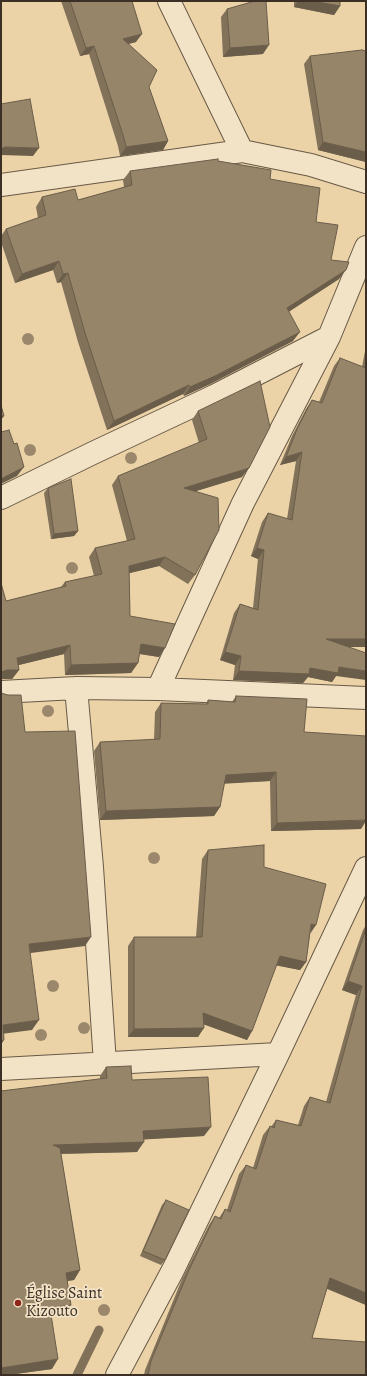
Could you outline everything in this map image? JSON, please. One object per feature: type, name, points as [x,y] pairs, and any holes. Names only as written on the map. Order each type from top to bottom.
[{"type":"street","points":[[177,7],[242,151]]},
{"type":"street","points":[[1,185],[242,151],[311,165],[366,182]]},
{"type":"street","points":[[158,689],[243,503],[329,337],[366,247]]},
{"type":"street","points":[[1,498],[214,396],[329,337]]},
{"type":"street","points":[[76,688],[92,875],[105,1064]]},
{"type":"street","points":[[1,692],[76,688],[158,689],[366,698]]},
{"type":"street","points":[[117,1375],[173,1270],[366,868]]},
{"type":"street","points":[[1,1069],[278,1054]]},
{"type":"building","points":[[70,1],[132,1],[142,34],[123,39],[157,70],[149,87],[168,141],[126,147],[94,46],[86,48]]},
{"type":"building","points":[[255,1],[266,1],[269,45],[230,48],[227,9]]},
{"type":"building","points":[[311,1],[340,1],[340,6]]},
{"type":"building","points":[[362,50],[366,51],[366,152],[323,142],[310,56]]},
{"type":"building","points":[[30,99],[39,148],[5,147],[1,149],[1,104]]},
{"type":"building","points":[[218,159],[218,161],[271,170],[270,179],[320,188],[316,222],[338,225],[331,260],[349,262],[346,270],[287,308],[300,332],[215,376],[190,387],[189,385],[114,421],[85,333],[68,273],[63,274],[59,261],[22,274],[6,229],[46,215],[42,197],[75,189],[78,200],[132,185],[130,171]]},
{"type":"building","points":[[340,358],[366,368],[366,639],[326,639],[366,653],[366,671],[339,667],[338,673],[310,668],[309,674],[239,671],[241,656],[225,652],[240,604],[258,610],[264,550],[257,548],[268,513],[292,520],[302,452],[286,457],[298,427],[312,400],[322,403]]},
{"type":"building","points":[[260,381],[270,427],[249,468],[184,488],[218,498],[219,530],[195,575],[165,557],[129,566],[130,616],[175,624],[165,648],[141,644],[138,663],[71,665],[70,645],[17,658],[19,670],[7,670],[1,672],[1,583],[6,601],[66,586],[65,582],[102,574],[95,548],[135,539],[118,476],[207,439],[198,411]]},
{"type":"building","points":[[1,405],[4,416],[1,416]]},
{"type":"building","points":[[9,430],[14,444],[17,443],[24,467],[1,479],[1,432]]},
{"type":"building","points":[[71,479],[78,531],[54,534],[48,488]]},
{"type":"building","points":[[1,693],[8,695],[21,695],[25,732],[75,731],[91,937],[29,944],[39,1020],[3,1025],[4,1040],[1,1041]]},
{"type":"building","points":[[236,696],[307,699],[304,732],[366,736],[366,820],[277,823],[276,772],[226,775],[220,807],[106,811],[100,742],[160,739],[161,703],[208,704],[208,700],[235,702]]},
{"type":"building","points":[[264,845],[264,867],[326,884],[316,925],[311,924],[306,962],[280,956],[252,1031],[203,1013],[204,1028],[134,1029],[134,937],[202,937],[208,850]]},
{"type":"building","points":[[366,929],[366,1293],[330,1278],[312,1338],[366,1342],[366,1375],[148,1375],[151,1361],[189,1270],[215,1216],[221,1219],[225,1209],[230,1212],[246,1165],[256,1169],[270,1126],[274,1128],[276,1120],[301,1126],[310,1097],[330,1103],[362,986],[348,981]]},
{"type":"building","points":[[131,1066],[132,1080],[208,1077],[211,1127],[143,1131],[144,1142],[53,1145],[60,1148],[80,1270],[66,1273],[71,1305],[50,1308],[58,1359],[1,1368],[1,1091],[107,1078],[106,1067]]},
{"type":"building","points":[[166,1200],[189,1210],[165,1260],[143,1251]]},
{"type":"waterway","points":[[77,1375],[99,1330]]},
{"type":"place","name":"Église Saint Kizouto","points":[[18,1303]]}]
